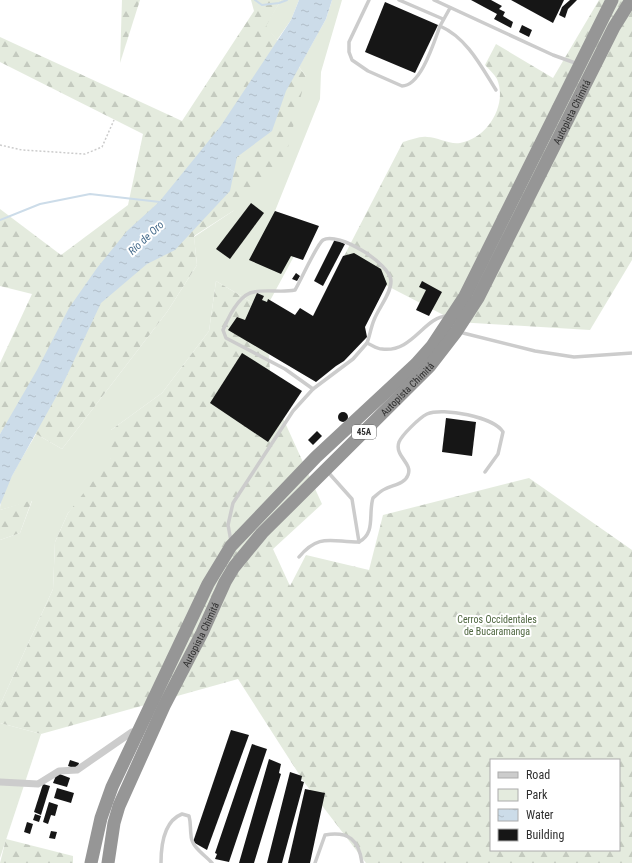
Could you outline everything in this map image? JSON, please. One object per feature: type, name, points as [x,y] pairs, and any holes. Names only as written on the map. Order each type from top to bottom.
[{"type":"highway","name":"Autopista Chimitá","points":[[91,863],[103,812],[112,787],[208,584],[231,546],[316,457],[416,364],[453,316],[465,296],[612,0]]},
{"type":"highway","name":"Autopista Chimitá","points":[[108,863],[114,823],[119,806],[161,712],[202,633],[225,582],[234,567],[262,533],[429,367],[456,332],[478,298],[614,27],[631,0]]},
{"type":"street","points":[[0,782],[38,784],[59,771],[77,770],[132,732],[138,731]]},
{"type":"lane","points":[[369,0],[349,42],[349,52],[352,60],[368,71],[402,86],[407,86],[416,79],[440,26],[450,8]]},
{"type":"lane","points":[[400,0],[444,19]]},
{"type":"lane","points":[[434,0],[553,55],[581,65]]},
{"type":"lane","points":[[440,26],[449,30],[464,41],[496,90]]},
{"type":"lane","points":[[231,546],[228,525],[233,503],[293,410],[313,389],[353,359],[367,343],[374,320],[389,290],[391,280],[387,269],[340,239],[332,237],[324,239],[320,243],[295,290],[282,292],[253,292],[248,294],[228,317],[223,330],[226,338],[285,369],[313,389]]},
{"type":"lane","points":[[367,343],[382,350],[399,347],[419,334],[433,320],[442,316],[453,316]]},
{"type":"lane","points":[[456,332],[535,352],[574,358],[632,353]]},
{"type":"lane","points":[[299,557],[306,548],[318,541],[329,539],[359,542],[367,536],[370,528],[373,498],[384,489],[405,479],[408,475],[409,468],[398,453],[399,443],[407,431],[426,414],[443,411],[472,416],[497,425],[503,432],[498,454],[485,472]]},
{"type":"lane","points":[[326,470],[352,499],[359,542]]},
{"type":"lane","points":[[161,863],[161,852],[169,825],[173,818],[182,814],[189,816],[193,843],[212,863]]},
{"type":"lane","points":[[316,863],[325,835],[334,833],[344,834],[355,842],[361,852],[362,863]]},
{"type":"path","points":[[0,145],[22,150],[85,154],[102,147],[114,120]]},
{"type":"green space","points":[[122,0],[140,0],[120,63]]},
{"type":"green space","points":[[251,0],[281,0],[266,26],[306,76],[285,159],[233,211],[194,236],[197,265],[167,312],[62,449],[36,434],[4,428],[0,434],[0,363],[32,294],[0,286],[0,209],[61,255],[128,205],[143,134],[0,62],[0,37],[182,121],[254,11]]},
{"type":"green space","points":[[281,0],[299,0],[291,20],[277,40],[265,26]]},
{"type":"green space","points":[[332,0],[342,0],[321,72],[320,99],[273,216],[306,234],[265,310],[216,281],[209,331],[162,393],[111,430],[111,458],[108,469],[68,513],[55,542],[53,589],[0,705],[0,540],[20,533],[32,501],[0,510],[1,502],[9,482],[36,434],[62,449],[167,312],[197,265],[194,237],[233,211],[306,76],[299,67],[326,19]]},
{"type":"green space","points":[[599,0],[632,0],[632,260],[590,330],[457,322],[341,262],[403,142],[418,138],[431,137],[452,143],[460,143],[479,135],[493,119],[500,99],[500,89],[497,79],[485,65],[496,44],[553,78]]},
{"type":"green space","name":"Cerros Occidentales de Bucaramanga","points":[[216,281],[265,310],[272,394],[322,504],[273,549],[290,586],[306,555],[369,570],[383,515],[529,478],[632,550],[632,863],[366,863],[304,782],[238,679],[41,734],[0,723],[0,705],[53,589],[55,542],[68,513],[111,458],[111,430],[162,393],[209,331]]},
{"type":"green space","points":[[32,500],[20,533],[0,540],[0,510]]},
{"type":"green space","points":[[0,723],[41,734],[0,858]]},
{"type":"green space","points":[[6,839],[73,856],[73,863],[0,863]]},
{"type":"water","name":"Río de Oro","points":[[299,0],[332,0],[326,19],[286,91],[272,131],[237,157],[230,191],[175,250],[147,264],[101,303],[61,388],[12,476],[0,505],[0,434],[37,370],[69,308],[97,268],[127,231],[159,202],[220,127],[291,20]]},
{"type":"building","points":[[471,0],[491,0],[502,6],[499,9],[505,12],[503,16],[513,22],[511,28],[494,19],[497,14]]},
{"type":"building","points":[[511,0],[564,0],[553,23]]},
{"type":"building","points":[[570,0],[577,0],[568,9],[565,18],[559,15],[562,7]]},
{"type":"building","points":[[385,2],[438,25],[415,73],[365,52]]},
{"type":"building","points":[[522,25],[532,30],[529,37],[519,32]]},
{"type":"building","points":[[251,203],[264,213],[230,259],[216,249]]},
{"type":"building","points":[[275,211],[319,226],[303,260],[291,256],[281,274],[249,260]]},
{"type":"building","points":[[335,239],[345,244],[323,286],[314,281]]},
{"type":"building","points":[[354,253],[381,269],[387,284],[365,327],[367,337],[344,361],[316,382],[228,330],[237,317],[245,320],[257,293],[264,296],[262,300],[267,302],[268,299],[295,315],[300,308],[313,316],[343,256]]},
{"type":"building","points":[[296,273],[300,276],[297,281],[292,279]]},
{"type":"building","points":[[422,281],[442,292],[429,316],[416,310],[426,290],[419,287]]},
{"type":"building","points":[[242,353],[302,391],[268,442],[210,403]]},
{"type":"building","points":[[341,412],[345,412],[347,413],[347,421],[341,422],[338,419],[338,415]]},
{"type":"building","points":[[446,418],[476,422],[472,456],[442,452]]},
{"type":"building","points":[[317,431],[322,436],[313,445],[308,440]]},
{"type":"building","points":[[231,730],[249,735],[207,850],[193,842]]},
{"type":"building","points":[[252,744],[267,749],[229,862],[215,859],[217,854],[215,853]]},
{"type":"building","points":[[269,759],[281,764],[279,773],[281,774],[254,863],[239,863]]},
{"type":"building","points":[[70,760],[79,763],[77,769],[68,766]]},
{"type":"building","points":[[290,772],[302,776],[301,781],[304,782],[282,863],[267,863]]},
{"type":"building","points":[[57,773],[70,778],[67,787],[53,783]]},
{"type":"building","points":[[43,784],[50,786],[41,815],[34,812]]},
{"type":"building","points":[[57,788],[74,793],[71,803],[54,798]]},
{"type":"building","points":[[305,789],[325,793],[310,863],[288,863]]},
{"type":"building","points":[[49,802],[58,805],[55,816],[51,815],[48,824],[43,822]]},
{"type":"building","points":[[35,814],[41,816],[39,822],[33,820]]},
{"type":"building","points":[[27,822],[33,824],[30,834],[24,832]]},
{"type":"building","points":[[51,831],[57,832],[55,839],[49,838]]},
{"type":"waterway","points":[[255,0],[262,5],[279,3],[287,0]]},
{"type":"waterway","points":[[0,220],[40,204],[90,194],[160,202]]}]
